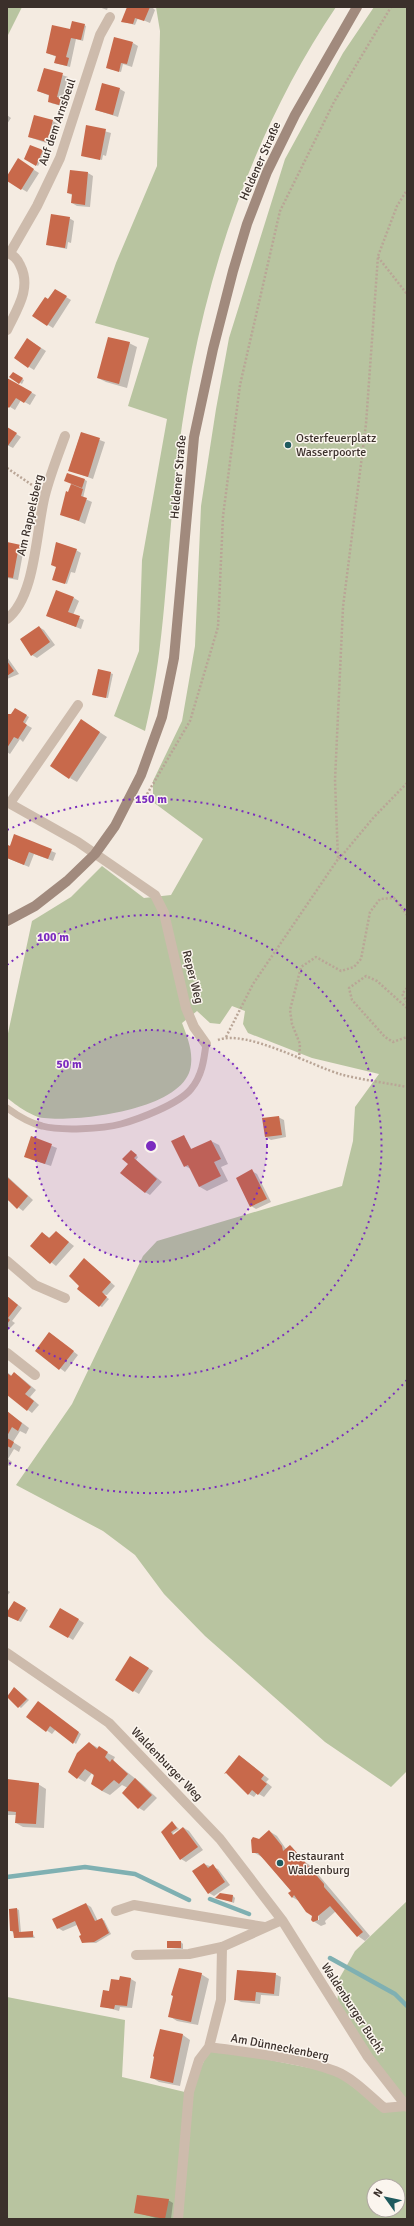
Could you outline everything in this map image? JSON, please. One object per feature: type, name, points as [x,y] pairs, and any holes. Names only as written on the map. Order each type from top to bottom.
[{"type":"main road","name":"Heldener Straße","points":[[7,921],[36,906],[67,881],[95,854],[115,826],[141,775],[162,717],[174,658],[194,437],[213,349],[247,224],[267,172],[295,115],[357,7]]},
{"type":"street","name":"Auf dem Arnsbeul","points":[[7,330],[25,291],[26,275],[18,262],[8,253],[37,206],[60,158],[100,35],[110,17]]},
{"type":"street","name":"Am Rappelsberg","points":[[7,619],[16,612],[27,591],[45,494],[65,436]]},
{"type":"street","points":[[78,705],[8,803],[95,854]]},
{"type":"street","name":"Reper Weg","points":[[95,854],[155,896],[164,913],[186,1008],[194,1027],[206,1044]]},
{"type":"street","points":[[7,1261],[35,1285],[65,1298]]},
{"type":"street","points":[[7,1353],[35,1375]]},
{"type":"street","name":"Waldenburger Weg","points":[[7,1653],[109,1723],[220,1839],[282,1920]]},
{"type":"street","points":[[116,1911],[134,1905],[264,1927]]},
{"type":"street","points":[[136,1955],[190,1954],[222,1947],[282,1920]]},
{"type":"street","name":"Waldenburger Bucht","points":[[282,1920],[368,2057],[406,2106]]},
{"type":"street","points":[[178,2219],[189,2092],[199,2060],[209,2047],[222,2000],[222,1947]]},
{"type":"street","name":"Am Dünneckenberg","points":[[209,2047],[290,2061],[336,2072],[363,2090],[384,2108],[406,2106]]},
{"type":"lane","points":[[7,1108],[21,1118],[43,1127],[84,1128],[120,1124],[174,1103],[191,1090],[204,1066],[206,1044]]},
{"type":"path","points":[[139,808],[190,721],[218,627],[224,516],[240,385],[280,211],[334,102],[391,7]]},
{"type":"path","points":[[338,860],[335,780],[343,608],[366,424],[378,256],[397,206],[407,190]]},
{"type":"path","points":[[378,256],[407,294]]},
{"type":"path","points":[[7,468],[45,494]]},
{"type":"path","points":[[226,1037],[253,984],[338,860],[374,817],[407,783]]},
{"type":"path","points":[[299,1059],[300,1044],[292,1024],[290,1010],[301,967],[316,957],[341,971],[354,968],[361,959],[370,912],[380,898],[394,898],[407,915]]},
{"type":"path","points":[[407,1008],[377,981],[366,976],[349,988],[352,1000],[385,1037],[393,1042],[407,1037]]},
{"type":"path","points":[[407,988],[402,994],[407,1002]]},
{"type":"path","points":[[206,1044],[226,1037],[244,1038],[343,1074],[407,1087]]},
{"type":"green space","points":[[7,7],[22,7],[7,37]]},
{"type":"green space","points":[[156,7],[336,7],[303,61],[273,117],[248,175],[226,235],[208,295],[194,357],[183,419],[175,482],[161,639],[152,700],[145,731],[114,716],[139,651],[142,560],[167,419],[128,406],[149,338],[95,323],[116,263],[157,166],[160,31]]},
{"type":"green space","points":[[374,7],[407,7],[407,1771],[391,1787],[325,1742],[205,1636],[164,1594],[135,1555],[103,1531],[16,1485],[72,1404],[143,1256],[157,1241],[342,1186],[353,1141],[355,1107],[379,1074],[312,1058],[248,1033],[243,1024],[245,1011],[232,1006],[220,1024],[210,1023],[197,1011],[182,1023],[191,1052],[190,1070],[182,1084],[167,1095],[148,1104],[103,1115],[60,1119],[39,1117],[24,1110],[7,1098],[7,1038],[32,921],[71,897],[102,866],[144,898],[171,895],[203,839],[153,802],[153,781],[182,721],[195,646],[201,506],[229,338],[285,159],[343,53]]},
{"type":"green space","points":[[407,1901],[407,2219],[7,2219],[7,1997],[125,2020],[122,2077],[189,2093],[210,2048],[335,2073],[383,2110],[404,2105],[337,2006],[339,1979],[355,1951]]},
{"type":"building","points":[[127,7],[150,7],[144,21],[135,18],[133,24],[121,22]]},
{"type":"building","points":[[72,21],[85,24],[81,40],[71,38],[66,57],[69,58],[67,66],[54,63],[56,56],[46,53],[52,25],[70,29]]},
{"type":"building","points":[[114,37],[133,42],[127,64],[121,63],[119,72],[106,68]]},
{"type":"building","points":[[44,68],[63,73],[57,97],[61,98],[59,105],[48,102],[49,95],[37,91]]},
{"type":"building","points":[[102,83],[120,88],[113,115],[95,110]]},
{"type":"building","points":[[34,115],[53,120],[47,142],[28,137]]},
{"type":"building","points":[[86,125],[106,129],[100,160],[81,156]]},
{"type":"building","points":[[30,145],[43,150],[36,166],[24,159]]},
{"type":"building","points":[[18,158],[34,169],[21,190],[7,181],[7,176]]},
{"type":"building","points":[[70,170],[88,172],[85,205],[71,203],[72,194],[67,193]]},
{"type":"building","points":[[51,214],[70,217],[65,248],[46,245]]},
{"type":"building","points":[[55,289],[67,296],[47,326],[32,316],[45,297],[48,299]]},
{"type":"building","points":[[108,337],[130,342],[119,384],[97,378]]},
{"type":"building","points":[[27,338],[41,348],[28,368],[14,358]]},
{"type":"building","points":[[13,372],[23,378],[19,384],[9,377]]},
{"type":"building","points":[[7,378],[32,392],[24,403],[16,398],[9,408],[7,406]]},
{"type":"building","points":[[7,427],[17,433],[7,447]]},
{"type":"building","points":[[81,432],[100,438],[88,477],[68,471]]},
{"type":"building","points":[[67,473],[85,479],[82,488],[64,481]]},
{"type":"building","points":[[71,484],[83,489],[81,496],[87,498],[79,521],[60,515],[66,491],[68,492]]},
{"type":"building","points":[[7,542],[21,545],[18,551],[13,578],[7,577]]},
{"type":"building","points":[[56,542],[77,549],[65,584],[52,580],[56,567],[51,565]]},
{"type":"building","points":[[56,590],[74,597],[68,612],[80,616],[76,627],[46,616]]},
{"type":"building","points":[[39,626],[50,642],[31,656],[20,639]]},
{"type":"building","points":[[7,661],[14,671],[7,676]]},
{"type":"building","points":[[98,669],[111,672],[106,698],[92,695]]},
{"type":"building","points":[[15,708],[27,715],[23,722],[27,725],[18,739],[14,737],[7,748],[7,714],[11,714]]},
{"type":"building","points":[[81,719],[100,732],[69,779],[50,766]]},
{"type":"building","points":[[14,834],[52,849],[48,859],[29,852],[24,865],[7,858],[7,848],[8,845],[10,846]]},
{"type":"building","points":[[279,1116],[282,1135],[265,1137],[262,1118]]},
{"type":"building","points":[[184,1135],[191,1149],[211,1140],[221,1159],[214,1162],[221,1176],[199,1187],[188,1165],[184,1167],[171,1141]]},
{"type":"building","points":[[31,1136],[52,1144],[45,1164],[24,1157]]},
{"type":"building","points":[[131,1150],[137,1155],[134,1158],[157,1179],[145,1193],[120,1173],[128,1164],[122,1159]]},
{"type":"building","points":[[252,1169],[267,1199],[250,1207],[236,1178]]},
{"type":"building","points":[[7,1177],[28,1196],[17,1209],[7,1199]]},
{"type":"building","points":[[56,1231],[69,1242],[50,1264],[30,1246],[42,1232],[49,1238]]},
{"type":"building","points":[[84,1258],[111,1282],[102,1292],[107,1297],[99,1307],[77,1289],[79,1286],[69,1276]]},
{"type":"building","points":[[7,1296],[18,1305],[8,1318],[10,1320],[7,1324]]},
{"type":"building","points":[[49,1332],[74,1351],[59,1370],[35,1351]]},
{"type":"building","points":[[14,1372],[31,1387],[25,1394],[34,1401],[27,1411],[7,1395],[7,1373],[11,1376]]},
{"type":"building","points":[[7,1411],[22,1423],[18,1431],[12,1427],[7,1436]]},
{"type":"building","points":[[7,1438],[14,1442],[11,1448],[7,1446]]},
{"type":"building","points":[[14,1601],[26,1608],[18,1621],[7,1616],[7,1612]]},
{"type":"building","points":[[60,1608],[79,1619],[68,1638],[49,1627]]},
{"type":"building","points":[[130,1656],[149,1668],[133,1692],[115,1680]]},
{"type":"building","points":[[14,1687],[27,1699],[18,1708],[7,1697]]},
{"type":"building","points":[[38,1701],[79,1732],[73,1744],[50,1726],[46,1732],[26,1717]]},
{"type":"building","points":[[89,1742],[97,1749],[99,1746],[108,1752],[105,1757],[110,1762],[112,1759],[128,1774],[119,1784],[114,1780],[102,1791],[91,1784],[94,1775],[85,1769],[77,1779],[68,1772],[77,1753]]},
{"type":"building","points":[[239,1755],[264,1775],[261,1779],[267,1784],[258,1795],[252,1790],[248,1795],[226,1773],[224,1774]]},
{"type":"building","points":[[135,1778],[152,1795],[138,1809],[122,1793]]},
{"type":"building","points":[[7,1779],[39,1783],[36,1824],[15,1823],[16,1812],[7,1811]]},
{"type":"building","points":[[172,1821],[177,1828],[171,1832],[173,1835],[183,1827],[198,1847],[180,1860],[161,1832]]},
{"type":"building","points":[[269,1830],[282,1846],[283,1851],[290,1845],[363,1932],[357,1937],[330,1906],[318,1916],[318,1920],[313,1922],[311,1920],[312,1916],[306,1912],[294,1895],[292,1898],[288,1893],[291,1891],[266,1862],[258,1853],[252,1853],[251,1840],[253,1837],[259,1839]]},
{"type":"building","points":[[204,1863],[208,1868],[213,1864],[225,1882],[208,1894],[192,1871]]},
{"type":"building","points":[[220,1893],[233,1895],[232,1902],[215,1898]]},
{"type":"building","points":[[86,1903],[95,1921],[102,1918],[109,1933],[94,1942],[82,1943],[79,1936],[81,1935],[75,1921],[57,1929],[52,1919]]},
{"type":"building","points":[[17,1908],[19,1932],[33,1931],[33,1937],[14,1938],[13,1931],[10,1931],[9,1909]]},
{"type":"building","points":[[167,1941],[181,1941],[181,1948],[167,1948]]},
{"type":"building","points":[[179,1968],[202,1973],[191,2022],[168,2017],[173,1996],[171,1995]]},
{"type":"building","points":[[237,1970],[276,1973],[274,1994],[256,1992],[255,2001],[234,2000]]},
{"type":"building","points":[[120,1976],[131,1978],[127,2006],[115,2005],[114,2009],[100,2007],[103,1990],[109,1991],[111,1979],[119,1980]]},
{"type":"building","points":[[160,2029],[183,2034],[173,2083],[150,2078],[153,2056]]},
{"type":"building","points":[[137,2195],[169,2199],[165,2219],[134,2213]]},
{"type":"waterway","points":[[7,1877],[85,1867],[135,1874],[189,1900]]},
{"type":"waterway","points":[[210,1899],[249,1914]]},
{"type":"waterway","points":[[330,1958],[395,1994],[407,2006]]},
{"type":"place","name":"Osterfeuerplatz Wasserpoorte","points":[[288,445]]},
{"type":"place","name":"Restaurant Waldenburg","points":[[280,1863]]}]
